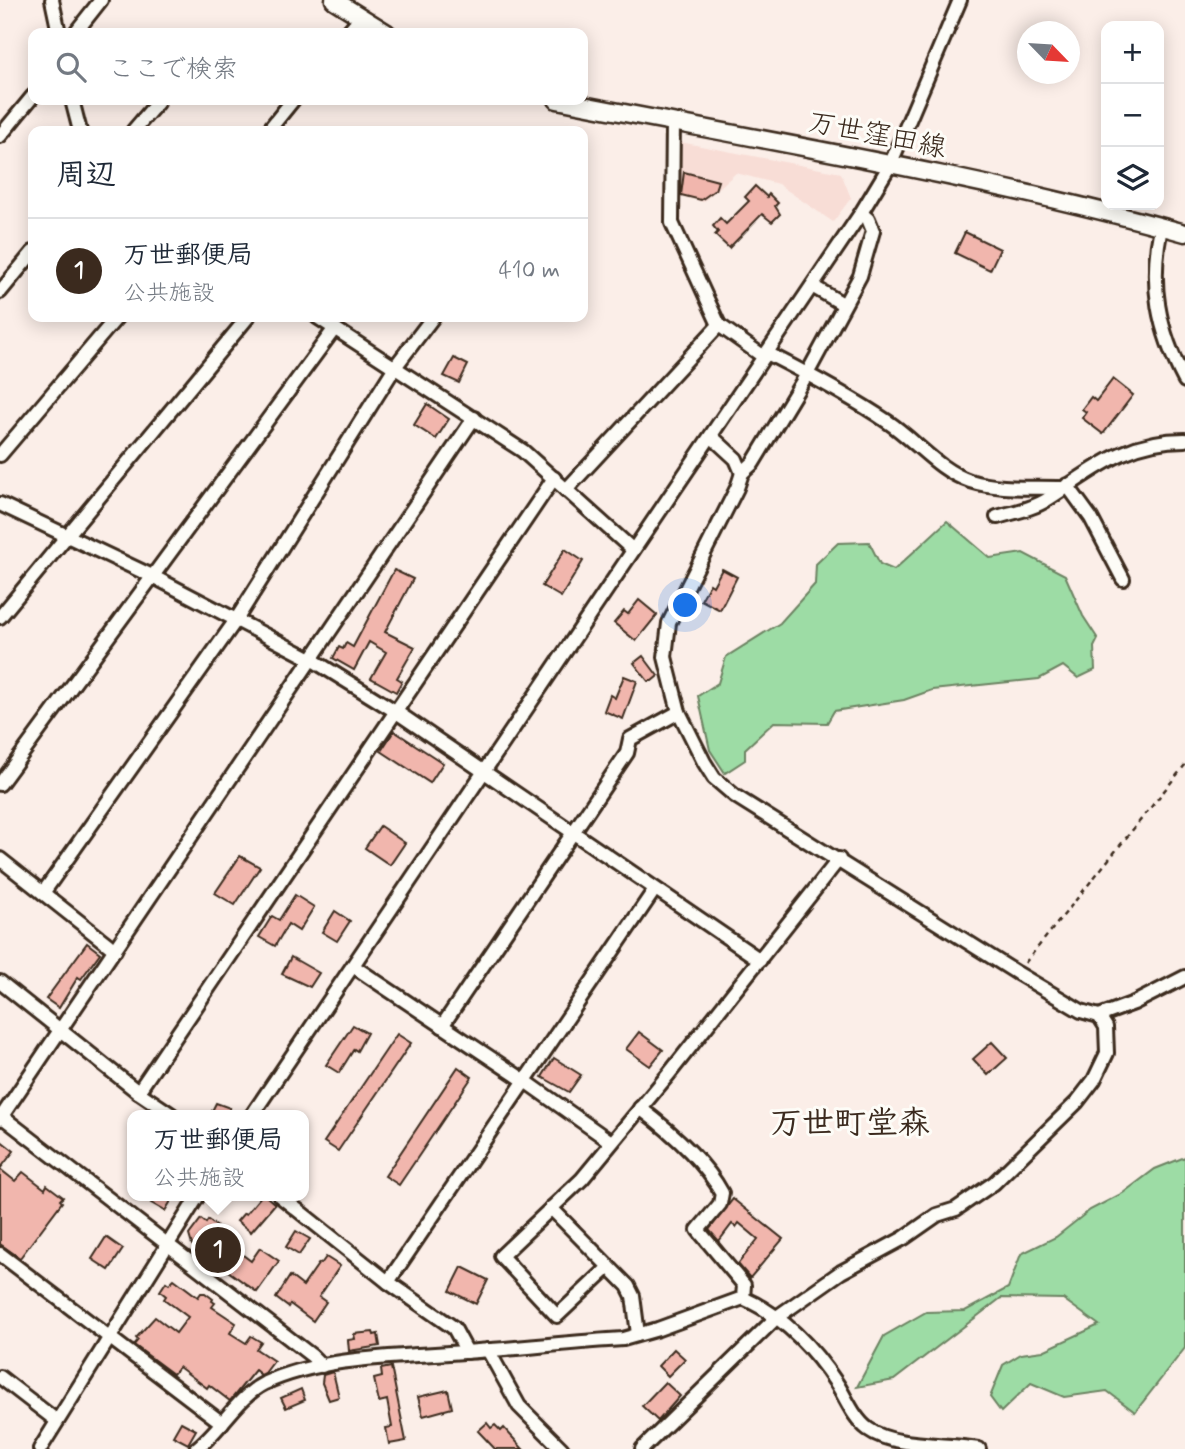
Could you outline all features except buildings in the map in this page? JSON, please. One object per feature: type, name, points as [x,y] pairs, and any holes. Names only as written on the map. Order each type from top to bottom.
[{"type":"main road","points":[[334,0],[379,28]]},
{"type":"main road","name":"万世窪田線","points":[[583,105],[1074,204],[1185,233]]},
{"type":"street","points":[[52,0],[57,28]]},
{"type":"street","points":[[79,28],[102,0]]},
{"type":"street","points":[[255,1110],[861,213],[890,165],[960,0]]},
{"type":"street","points":[[351,28],[361,17]]},
{"type":"street","points":[[0,136],[28,102]]},
{"type":"street","points":[[73,105],[79,126]]},
{"type":"street","points":[[138,126],[155,105]]},
{"type":"street","points":[[272,126],[289,105]]},
{"type":"street","points":[[673,122],[672,223],[719,324],[765,355],[807,374],[889,423],[953,472],[968,480],[988,485],[1064,487],[1091,518],[1123,579]]},
{"type":"street","points":[[861,213],[868,219],[873,231],[860,276],[807,374],[753,463],[742,473],[737,488],[668,623],[665,657],[679,712],[714,778],[735,796],[839,859],[1017,974],[1081,1011],[1099,1016],[1134,1003],[1185,977]]},
{"type":"street","points":[[1161,227],[1156,267],[1160,319],[1164,338],[1185,381]]},
{"type":"street","points":[[0,292],[28,258]]},
{"type":"street","points":[[812,286],[844,304]]},
{"type":"street","points":[[0,455],[113,322]]},
{"type":"street","points":[[0,617],[244,322]]},
{"type":"street","points":[[325,322],[523,451],[633,551]]},
{"type":"street","points":[[43,893],[236,620],[395,367],[429,322]]},
{"type":"street","points":[[566,490],[719,324]]},
{"type":"street","points":[[0,784],[335,328]]},
{"type":"street","points":[[322,1366],[1,1117],[474,418]]},
{"type":"street","points":[[710,436],[736,459],[742,473]]},
{"type":"street","points":[[997,517],[1030,508],[1048,499],[1117,455],[1160,440],[1185,440]]},
{"type":"street","points":[[138,1092],[554,478]]},
{"type":"street","points":[[0,504],[154,577],[311,659],[395,711],[760,960]]},
{"type":"street","points":[[442,1026],[627,753],[630,739],[679,712]]},
{"type":"street","points":[[0,859],[115,950]]},
{"type":"street","points":[[609,1267],[557,1316],[501,1256],[582,1179],[839,859]]},
{"type":"street","points":[[388,1282],[655,889]]},
{"type":"street","points":[[352,966],[525,1081],[611,1142]]},
{"type":"street","points":[[0,982],[138,1092],[165,1110]]},
{"type":"street","points":[[642,1449],[777,1317],[841,1272],[904,1238],[937,1215],[972,1200],[1014,1165],[1077,1102],[1094,1080],[1107,1053],[1106,1027],[1099,1016]]},
{"type":"street","points":[[640,1108],[695,1158],[722,1193],[720,1204],[698,1230],[744,1285],[743,1298]]},
{"type":"street","points":[[40,1449],[195,1201]]},
{"type":"street","points":[[286,1201],[388,1282],[454,1328],[467,1352]]},
{"type":"street","points":[[551,1208],[628,1286],[633,1296],[638,1334]]},
{"type":"street","points":[[0,1254],[222,1423]]},
{"type":"street","points":[[197,1449],[250,1393],[264,1384],[322,1366],[380,1357],[623,1339],[743,1298],[777,1317],[820,1362],[858,1419],[868,1429],[882,1436],[932,1446],[979,1449]]},
{"type":"street","points":[[488,1350],[519,1406],[562,1449]]},
{"type":"street","points":[[0,1377],[57,1421]]},
{"type":"path","points":[[1017,974],[1185,765]]},
{"type":"shaded area","points":[[680,142],[841,173],[851,198],[833,222],[778,184],[736,173],[703,202],[676,195]]},
{"type":"green space","points":[[947,521],[990,558],[1023,553],[1065,575],[1083,616],[1098,639],[1094,647],[1095,670],[1078,678],[1063,666],[1039,679],[932,690],[904,700],[834,711],[827,723],[774,722],[745,749],[745,760],[725,773],[710,750],[698,696],[718,683],[726,657],[780,623],[815,584],[816,564],[838,543],[869,542],[880,564],[894,570]]},
{"type":"green space","points":[[1185,1157],[1185,1348],[1135,1412],[1107,1391],[1064,1397],[1031,1383],[1001,1412],[990,1397],[1003,1365],[1021,1354],[1043,1351],[1099,1325],[1063,1299],[1001,1298],[894,1380],[857,1387],[884,1336],[926,1312],[965,1311],[1008,1288],[1021,1254],[1056,1237],[1090,1210],[1123,1193],[1155,1169]]},
{"type":"place","name":"万世郵便局","points":[[218,1250]]},
{"type":"district","name":"万世町堂森","points":[[850,1124]]}]
